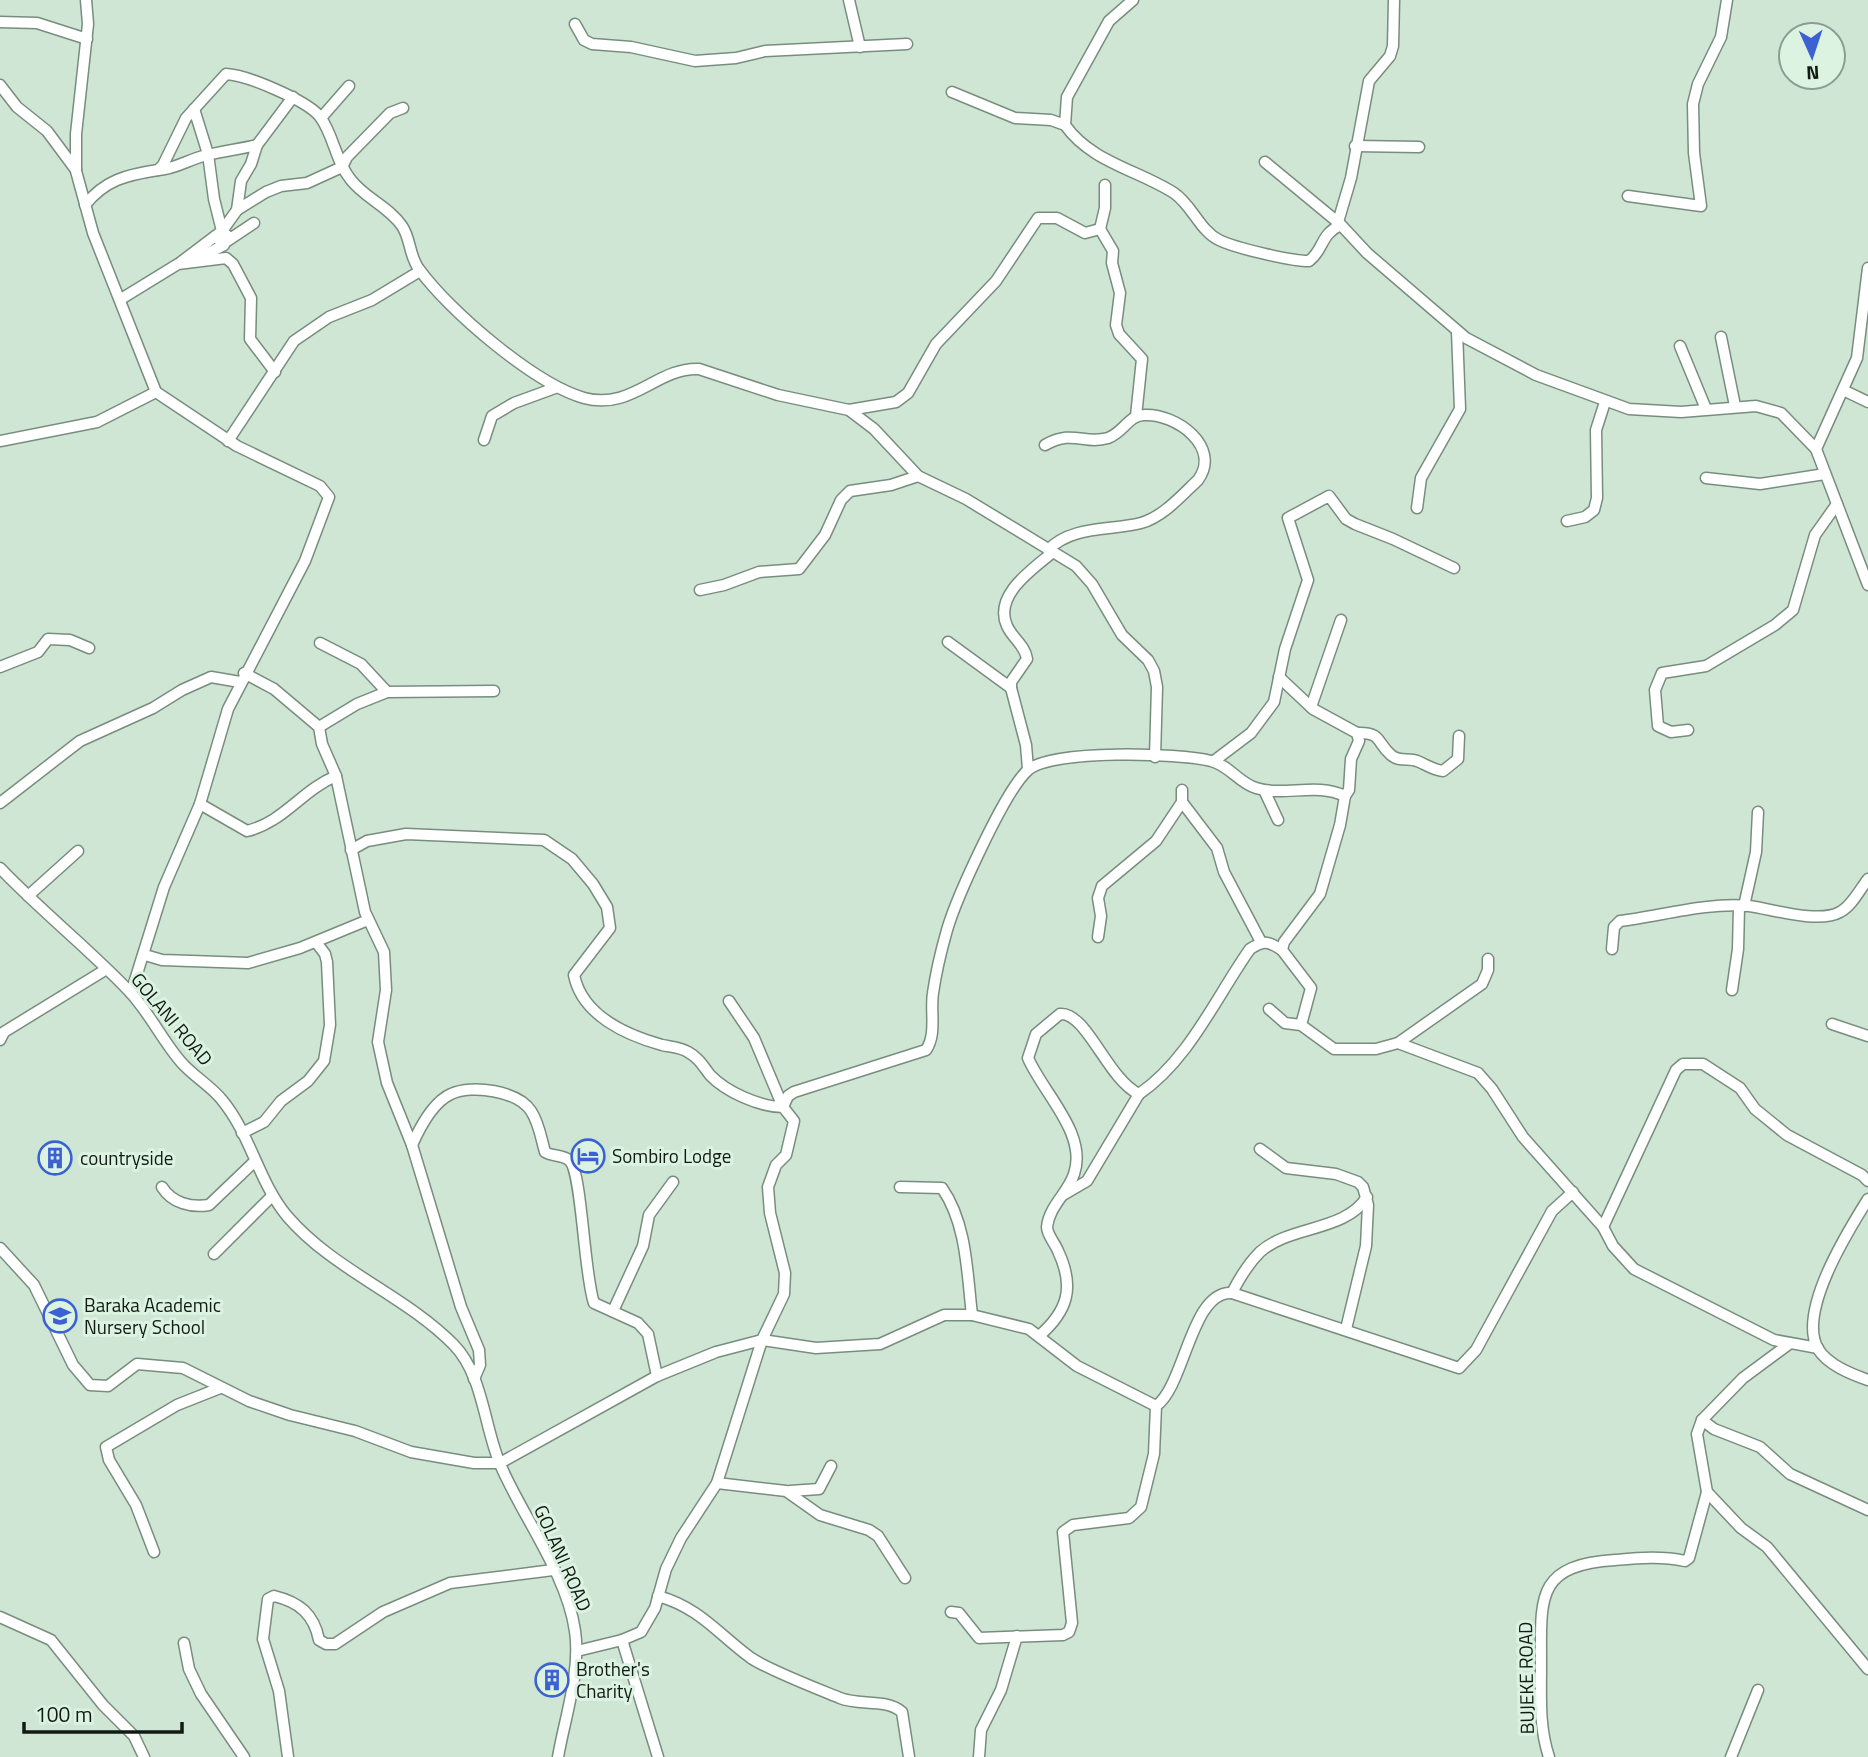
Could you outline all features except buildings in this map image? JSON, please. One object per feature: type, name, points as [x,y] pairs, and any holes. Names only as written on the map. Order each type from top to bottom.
[{"type":"street","points":[[86,0],[87,39],[76,134],[76,171],[93,233],[156,392],[228,440],[313,482],[327,492],[329,498],[305,561],[228,709],[200,804],[164,887],[131,993]]},
{"type":"street","points":[[849,0],[860,47]]},
{"type":"street","points":[[1133,0],[1109,21],[1067,97],[1065,125],[1072,136],[1099,155],[1177,195],[1216,238],[1231,244],[1309,261],[1314,257],[1322,239],[1340,223],[1369,81],[1390,56],[1393,46],[1394,0]]},
{"type":"street","points":[[1628,196],[1701,206],[1694,153],[1693,104],[1698,84],[1721,37],[1727,0]]},
{"type":"street","points":[[0,22],[37,23],[87,39]]},
{"type":"street","points":[[575,24],[584,40],[593,44],[631,47],[695,61],[736,58],[765,51],[908,44]]},
{"type":"street","points":[[158,170],[169,156],[177,133],[194,109],[226,74],[293,97],[321,118],[342,167],[359,189],[400,223],[420,271],[475,326],[555,388],[586,399],[619,399],[635,395],[685,369],[699,369],[778,395],[849,410],[896,402],[908,393],[936,344],[996,281],[1038,218],[1057,218],[1085,233],[1100,229]]},
{"type":"street","points":[[0,85],[17,107],[47,131],[76,171]]},
{"type":"street","points":[[321,118],[349,86]]},
{"type":"street","points":[[952,92],[1015,118],[1051,120],[1065,125]]},
{"type":"street","points":[[194,260],[223,237],[240,197],[241,181],[251,164],[257,145],[293,97]]},
{"type":"street","points":[[233,214],[281,186],[307,183],[342,167],[347,157],[390,113],[403,108]]},
{"type":"street","points":[[194,109],[208,154],[223,237]]},
{"type":"street","points":[[85,205],[97,190],[111,180],[171,169],[208,154],[219,155],[257,145]]},
{"type":"street","points":[[1355,146],[1419,147]]},
{"type":"street","points":[[1265,162],[1340,223],[1367,253],[1457,331],[1500,358],[1629,410],[1735,406],[1772,408],[1790,421],[1816,449],[1868,585]]},
{"type":"street","points":[[1104,185],[1105,208],[1100,229],[1112,251],[1121,293],[1116,325],[1119,334],[1142,359],[1136,416]]},
{"type":"street","points":[[121,299],[223,237],[254,223]]},
{"type":"street","points":[[178,264],[226,258],[233,264],[251,298],[250,339],[275,372]]},
{"type":"street","points":[[1816,449],[1860,345],[1868,268]]},
{"type":"street","points":[[228,440],[294,341],[313,326],[372,300],[420,271]]},
{"type":"street","points":[[1417,508],[1421,478],[1460,409],[1457,331]]},
{"type":"street","points":[[1721,337],[1735,406]]},
{"type":"street","points":[[1680,346],[1706,409]]},
{"type":"street","points":[[484,440],[492,416],[555,388]]},
{"type":"street","points":[[1843,390],[1868,401]]},
{"type":"street","points":[[0,441],[97,422],[156,392]]},
{"type":"street","points":[[1567,521],[1585,517],[1594,510],[1597,498],[1596,430],[1605,402]]},
{"type":"street","points":[[849,410],[874,429],[918,475],[966,499],[1076,566],[1092,584],[1122,635],[1148,660],[1154,671],[1157,687],[1155,757]]},
{"type":"street","points":[[1028,769],[1026,745],[1011,688],[1011,682],[1027,659],[1026,651],[1007,626],[1004,609],[1009,593],[1055,543],[1073,535],[1151,519],[1185,493],[1203,473],[1205,455],[1187,430],[1165,416],[1136,416],[1110,437],[1089,439],[1067,436],[1045,445]]},
{"type":"street","points":[[1706,478],[1760,484],[1825,474]]},
{"type":"street","points":[[700,590],[724,585],[759,572],[799,569],[825,535],[841,500],[850,491],[891,485],[918,475]]},
{"type":"street","points":[[1214,761],[1251,733],[1272,709],[1292,625],[1308,580],[1288,527],[1288,518],[1291,515],[1329,496],[1346,519],[1454,568]]},
{"type":"street","points":[[1688,730],[1671,732],[1658,726],[1655,690],[1661,673],[1706,666],[1775,625],[1793,610],[1815,535],[1838,504]]},
{"type":"street","points":[[1311,707],[1340,620]]},
{"type":"street","points":[[0,667],[38,652],[48,639],[70,640],[89,648]]},
{"type":"street","points":[[320,642],[361,664],[387,692]]},
{"type":"street","points":[[948,642],[1011,688]]},
{"type":"street","points":[[0,803],[80,741],[153,708],[181,690],[211,677],[242,678],[274,689],[319,727],[357,704],[387,692],[494,691]]},
{"type":"street","points":[[1279,677],[1311,707],[1357,733],[1369,733],[1378,737],[1389,753],[1398,759],[1414,760],[1443,771],[1458,759],[1459,736]]},
{"type":"street","name":"GOLANI ROAD","points":[[319,727],[322,744],[336,776],[368,920],[384,952],[386,962],[386,990],[378,1042],[393,1102],[412,1145],[461,1307],[479,1350],[480,1366],[474,1379]]},
{"type":"street","points":[[1282,950],[1284,942],[1320,894],[1340,825],[1345,796],[1349,790],[1351,759],[1359,741],[1357,733]]},
{"type":"street","points":[[783,1107],[794,1092],[926,1049],[930,1044],[932,995],[954,907],[1013,791],[1028,769],[1059,759],[1126,755],[1214,761],[1246,784],[1264,790],[1308,788],[1345,796]]},
{"type":"street","points":[[200,804],[247,831],[280,817],[313,789],[336,776]]},
{"type":"street","points":[[1098,937],[1101,916],[1098,898],[1102,886],[1156,841],[1173,820],[1182,802],[1182,790]]},
{"type":"street","points":[[1264,790],[1278,820]]},
{"type":"street","points":[[1182,802],[1217,848],[1224,872],[1261,942]]},
{"type":"street","points":[[1732,990],[1742,906],[1756,852],[1758,812]]},
{"type":"street","points":[[351,850],[367,841],[406,834],[544,840],[572,859],[607,907],[610,928],[574,975],[577,988],[587,1002],[605,1021],[637,1036],[685,1050],[696,1056],[712,1077],[728,1088],[768,1107],[783,1107]]},
{"type":"street","points":[[28,896],[78,851]]},
{"type":"street","name":"GOLANI ROAD","points":[[0,868],[131,993],[182,1063],[222,1099],[242,1133],[272,1196],[289,1218],[319,1246],[431,1323],[457,1348],[474,1379],[500,1463],[571,1611],[577,1651],[558,1757]]},
{"type":"street","points":[[1612,948],[1614,927],[1620,921],[1696,909],[1742,906],[1810,916],[1831,915],[1848,906],[1868,879]]},
{"type":"street","points":[[145,955],[162,960],[248,964],[316,942],[368,920]]},
{"type":"street","points":[[242,1133],[264,1122],[281,1101],[308,1081],[324,1061],[330,1025],[327,962],[316,942]]},
{"type":"street","points":[[1063,1195],[1087,1181],[1139,1094],[1172,1063],[1244,958],[1261,942],[1269,942],[1282,950],[1311,988],[1301,1025]]},
{"type":"street","points":[[1269,1009],[1285,1023],[1301,1025],[1314,1038],[1340,1051],[1376,1049],[1398,1043],[1482,984],[1488,970],[1488,958]]},
{"type":"street","points":[[0,1040],[4,1032],[105,970]]},
{"type":"street","points":[[577,1651],[622,1640],[641,1632],[655,1608],[681,1538],[718,1483],[762,1340],[783,1294],[785,1273],[770,1213],[768,1187],[793,1136],[794,1121],[783,1107],[754,1038],[729,1001]]},
{"type":"street","points":[[1039,1336],[1058,1319],[1065,1302],[1064,1268],[1047,1227],[1052,1210],[1075,1172],[1076,1156],[1072,1132],[1028,1058],[1036,1034],[1060,1014],[1069,1014],[1080,1023],[1118,1079],[1139,1094]]},
{"type":"street","points":[[1832,1024],[1868,1035]]},
{"type":"street","points":[[1398,1043],[1453,1063],[1485,1080],[1523,1138],[1603,1227],[1613,1246],[1634,1269],[1774,1340],[1818,1348]]},
{"type":"street","points":[[1603,1227],[1676,1070],[1682,1064],[1692,1062],[1703,1063],[1740,1088],[1755,1109],[1787,1135],[1862,1175],[1868,1181]]},
{"type":"street","points":[[412,1145],[435,1108],[450,1094],[466,1090],[507,1092],[531,1109],[545,1152],[564,1158],[573,1167],[579,1187],[583,1248],[594,1303],[638,1323],[648,1334],[657,1376]]},
{"type":"street","points":[[1260,1149],[1286,1168],[1336,1174],[1358,1182],[1367,1198],[1366,1246],[1346,1329]]},
{"type":"street","points":[[162,1187],[168,1196],[186,1204],[209,1205],[254,1162]]},
{"type":"street","points":[[612,1311],[643,1246],[649,1215],[673,1182]]},
{"type":"street","points":[[900,1187],[942,1188],[950,1199],[964,1249],[972,1315]]},
{"type":"street","points":[[951,1612],[959,1613],[979,1638],[1063,1635],[1072,1628],[1063,1532],[1073,1525],[1129,1518],[1141,1507],[1154,1454],[1156,1406],[1170,1393],[1187,1344],[1206,1309],[1217,1297],[1232,1293],[1346,1329],[1451,1367],[1463,1367],[1552,1211],[1573,1192]]},
{"type":"street","points":[[214,1254],[272,1196]]},
{"type":"street","points":[[1232,1293],[1265,1249],[1303,1231],[1356,1212],[1367,1198]]},
{"type":"street","points":[[1868,1199],[1818,1296],[1812,1330],[1818,1348],[1828,1360],[1868,1380]]},
{"type":"street","points":[[0,1248],[34,1284],[73,1365],[90,1385],[108,1386],[129,1368],[146,1363],[183,1368],[249,1402],[346,1429],[411,1452],[474,1463],[500,1463],[657,1376],[716,1352],[762,1340],[817,1348],[880,1345],[944,1315],[972,1315],[1022,1327],[1039,1336],[1077,1366],[1156,1406]]},
{"type":"street","points":[[1789,1344],[1743,1378],[1702,1420],[1714,1429],[1760,1447],[1790,1474],[1868,1510]]},
{"type":"street","points":[[154,1552],[136,1505],[109,1460],[106,1447],[177,1405],[220,1388]]},
{"type":"street","name":"BUJEKE ROAD","points":[[1549,1757],[1541,1724],[1541,1639],[1543,1605],[1550,1584],[1563,1571],[1586,1562],[1663,1558],[1685,1561],[1693,1551],[1707,1492],[1697,1434],[1702,1420]]},
{"type":"street","points":[[718,1483],[786,1491],[819,1489],[831,1465]]},
{"type":"street","points":[[786,1491],[820,1516],[859,1526],[878,1536],[905,1578]]},
{"type":"street","points":[[1707,1492],[1741,1528],[1767,1547],[1868,1669]]},
{"type":"street","points":[[288,1757],[279,1691],[263,1639],[268,1599],[274,1596],[302,1607],[312,1618],[319,1640],[326,1644],[335,1643],[383,1612],[436,1587],[553,1570]]},
{"type":"street","points":[[658,1596],[682,1603],[704,1616],[713,1628],[753,1659],[843,1700],[895,1706],[902,1712],[909,1757]]},
{"type":"street","points":[[0,1617],[51,1640],[103,1705],[134,1736],[144,1757]]},
{"type":"street","points":[[979,1757],[981,1730],[1001,1690],[1017,1636]]},
{"type":"street","points":[[622,1640],[658,1757]]},
{"type":"street","points":[[184,1643],[190,1669],[201,1694],[244,1757]]},
{"type":"street","points":[[1731,1757],[1758,1690]]},
{"type":"place","name":"Sombiro Lodge","points":[[588,1156]]},
{"type":"place","name":"countryside","points":[[55,1158]]},
{"type":"place","name":"Baraka Academic Nursery School","points":[[60,1316]]},
{"type":"place","name":"Brother's Charity","points":[[552,1680]]}]
